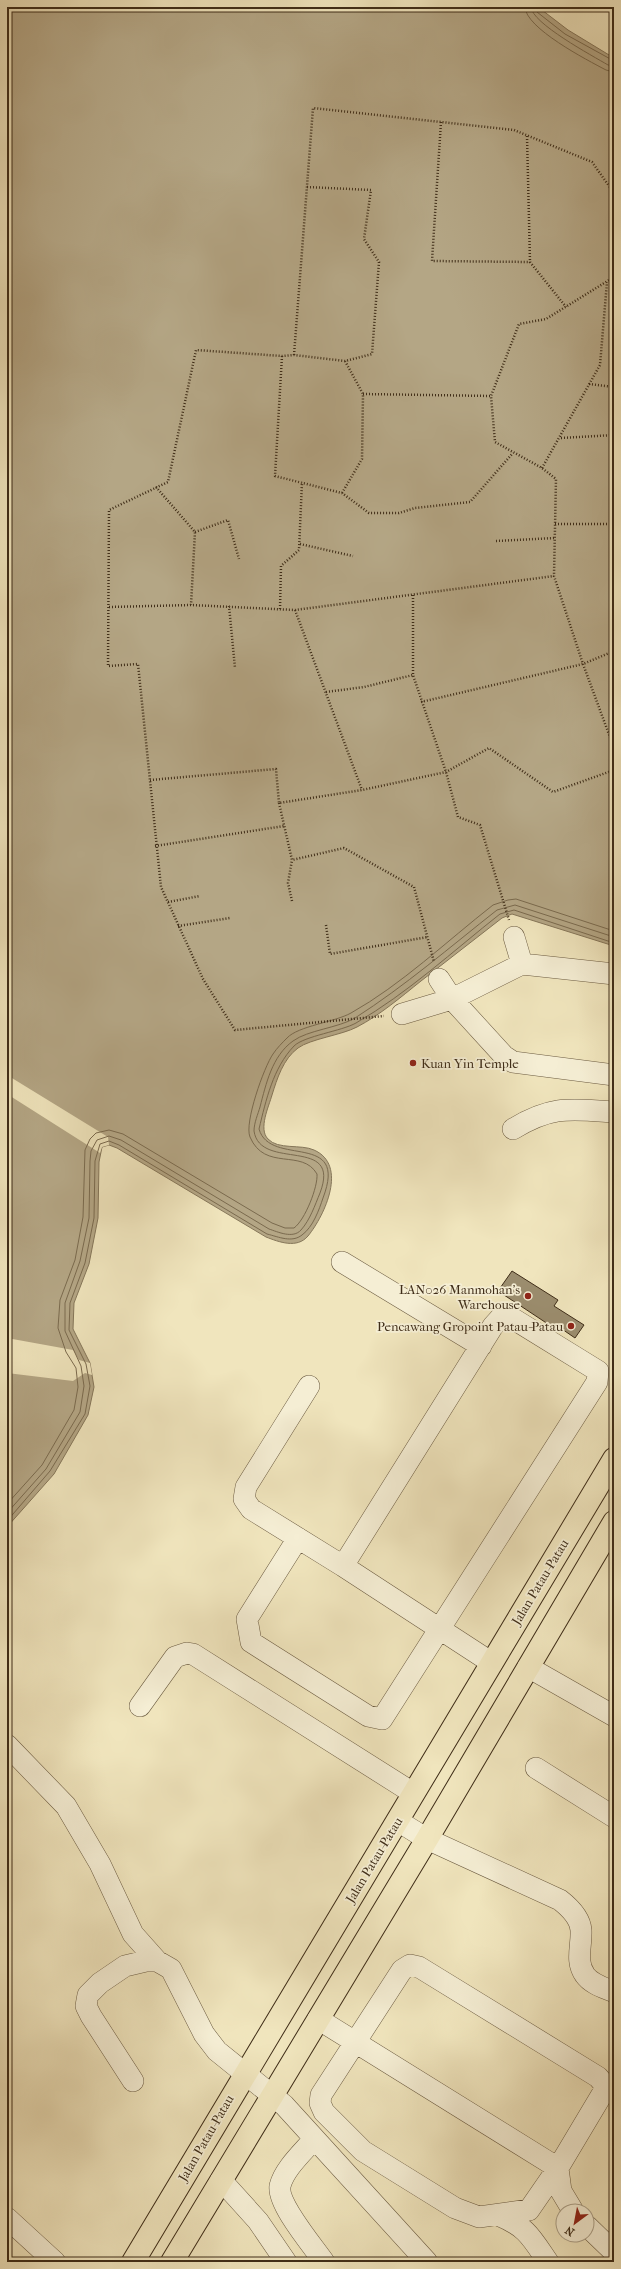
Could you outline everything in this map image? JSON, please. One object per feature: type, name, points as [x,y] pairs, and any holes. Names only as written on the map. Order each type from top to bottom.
[{"type":"main road","name":"Jalan Patau-Patau","points":[[133,2262],[244,2073],[398,1821],[614,1459]]},
{"type":"main road","points":[[172,2262],[427,1839],[614,1522]]},
{"type":"street","points":[[514,937],[522,964]]},
{"type":"street","points":[[402,1014],[452,999],[522,964],[614,974]]},
{"type":"street","points":[[439,979],[452,999],[504,1056],[513,1062],[614,1075]]},
{"type":"street","points":[[514,1129],[532,1117],[551,1110],[571,1109],[614,1112]]},
{"type":"street","points":[[342,1262],[481,1346]]},
{"type":"street","points":[[298,1538],[247,1618],[251,1642],[368,1716],[382,1719],[597,1382],[598,1371],[512,1318],[502,1316],[493,1326],[343,1566]]},
{"type":"street","points":[[309,1386],[246,1487],[244,1499],[251,1509],[343,1566],[492,1663]]},
{"type":"street","points":[[140,1706],[175,1657],[186,1653],[193,1654],[413,1794]]},
{"type":"street","points":[[528,1667],[614,1716]]},
{"type":"street","points":[[7,1745],[66,1806],[100,1864],[133,1934],[157,1961],[170,1969],[204,2034],[217,2051],[272,2095],[427,2262]]},
{"type":"street","points":[[536,1768],[614,1816]]},
{"type":"street","points":[[398,1821],[427,1839],[560,1900],[571,1910],[581,1928],[579,1961],[585,1976],[599,1986],[614,1992]]},
{"type":"street","points":[[133,2081],[91,2016],[86,2006],[88,1995],[100,1982],[125,1966],[146,1961],[157,1961]]},
{"type":"street","points":[[410,1965],[419,1967],[598,2077],[604,2084],[604,2090],[558,2168],[532,2208],[498,2215],[479,2217],[456,2208],[363,2151],[324,2112],[320,2103],[321,2095],[402,1970],[410,1965]]},
{"type":"street","points":[[318,2020],[558,2168]]},
{"type":"street","points":[[314,2139],[287,2172],[280,2186],[281,2200],[324,2262]]},
{"type":"street","points":[[558,2168],[561,2191],[568,2203]]},
{"type":"street","points":[[221,2180],[258,2221],[286,2262]]},
{"type":"street","points":[[498,2215],[515,2222],[526,2230],[548,2262]]},
{"type":"street","points":[[7,2218],[55,2262]]},
{"type":"street","points":[[595,2234],[614,2252]]},
{"type":"path","points":[[294,355],[313,108],[514,130],[592,162],[614,193]]},
{"type":"path","points":[[440,122],[432,261],[530,262]]},
{"type":"path","points":[[527,136],[530,262],[566,307]]},
{"type":"path","points":[[307,187],[371,190],[364,239],[379,262],[372,354],[345,361],[294,355],[282,356],[196,350],[168,482],[109,510],[108,666],[138,664],[155,846],[161,887],[203,979],[235,1030],[402,1014]]},
{"type":"path","points":[[614,277],[546,319],[519,324],[491,396],[495,442],[542,468],[556,479],[554,576],[583,664],[614,748]]},
{"type":"path","points":[[542,468],[600,365],[607,282]]},
{"type":"path","points":[[282,356],[275,476],[342,493],[368,513],[399,513],[415,508],[470,502],[513,453]]},
{"type":"path","points":[[342,493],[362,460],[363,394],[345,361]]},
{"type":"path","points":[[589,384],[614,387]]},
{"type":"path","points":[[363,394],[491,396]]},
{"type":"path","points":[[560,438],[614,435]]},
{"type":"path","points":[[280,608],[280,566],[299,550],[302,482]]},
{"type":"path","points":[[156,487],[195,532],[191,605]]},
{"type":"path","points":[[195,532],[228,520],[239,559]]},
{"type":"path","points":[[555,524],[614,524]]},
{"type":"path","points":[[496,541],[555,538]]},
{"type":"path","points":[[300,544],[353,556]]},
{"type":"path","points":[[109,607],[191,605],[280,608],[295,610],[554,576]]},
{"type":"path","points":[[413,595],[413,675],[446,772],[458,817],[480,825],[514,937]]},
{"type":"path","points":[[229,606],[235,668]]},
{"type":"path","points":[[295,610],[362,790]]},
{"type":"path","points":[[421,702],[583,664],[614,651]]},
{"type":"path","points":[[326,692],[364,687],[413,675]]},
{"type":"path","points":[[279,803],[362,790],[446,772],[489,748],[553,792],[614,770]]},
{"type":"path","points":[[150,780],[276,769],[279,803],[292,860],[288,883],[292,901]]},
{"type":"path","points":[[155,846],[284,826]]},
{"type":"path","points":[[292,860],[344,848],[414,887],[439,979]]},
{"type":"path","points":[[168,902],[200,896]]},
{"type":"path","points":[[178,926],[230,918]]},
{"type":"path","points":[[326,925],[330,954],[428,937]]},
{"type":"water","points":[[7,7],[538,7],[568,30],[614,58],[614,946],[512,914],[502,918],[374,1017],[351,1030],[303,1045],[298,1048],[284,1063],[281,1070],[265,1117],[264,1129],[265,1135],[272,1142],[278,1145],[303,1147],[314,1150],[324,1157],[330,1167],[332,1178],[326,1204],[315,1227],[304,1240],[299,1242],[288,1243],[276,1241],[266,1237],[117,1148],[109,1145],[102,1147],[99,1162],[98,1218],[89,1264],[74,1303],[73,1329],[90,1363],[94,1387],[88,1415],[54,1474],[7,1527]]},
{"type":"pier","points":[[7,1075],[108,1137],[109,1145],[102,1147],[100,1153],[7,1094]]},
{"type":"pier","points":[[7,1338],[73,1350],[79,1360],[90,1363],[92,1375],[85,1373],[73,1381],[7,1373]]},
{"type":"building","name":"LAN026 Manmohan's Warehouse","points":[[512,1271],[558,1300],[554,1306],[584,1325],[575,1338],[559,1327],[557,1330],[498,1291]]},
{"type":"place","name":"Kuan Yin Temple","points":[[413,1063]]},
{"type":"place","name":"LAN026 Manmohan's Warehouse","points":[[528,1296]]},
{"type":"place","name":"Pencawang Gropoint Patau-Patau","points":[[571,1326]]}]
